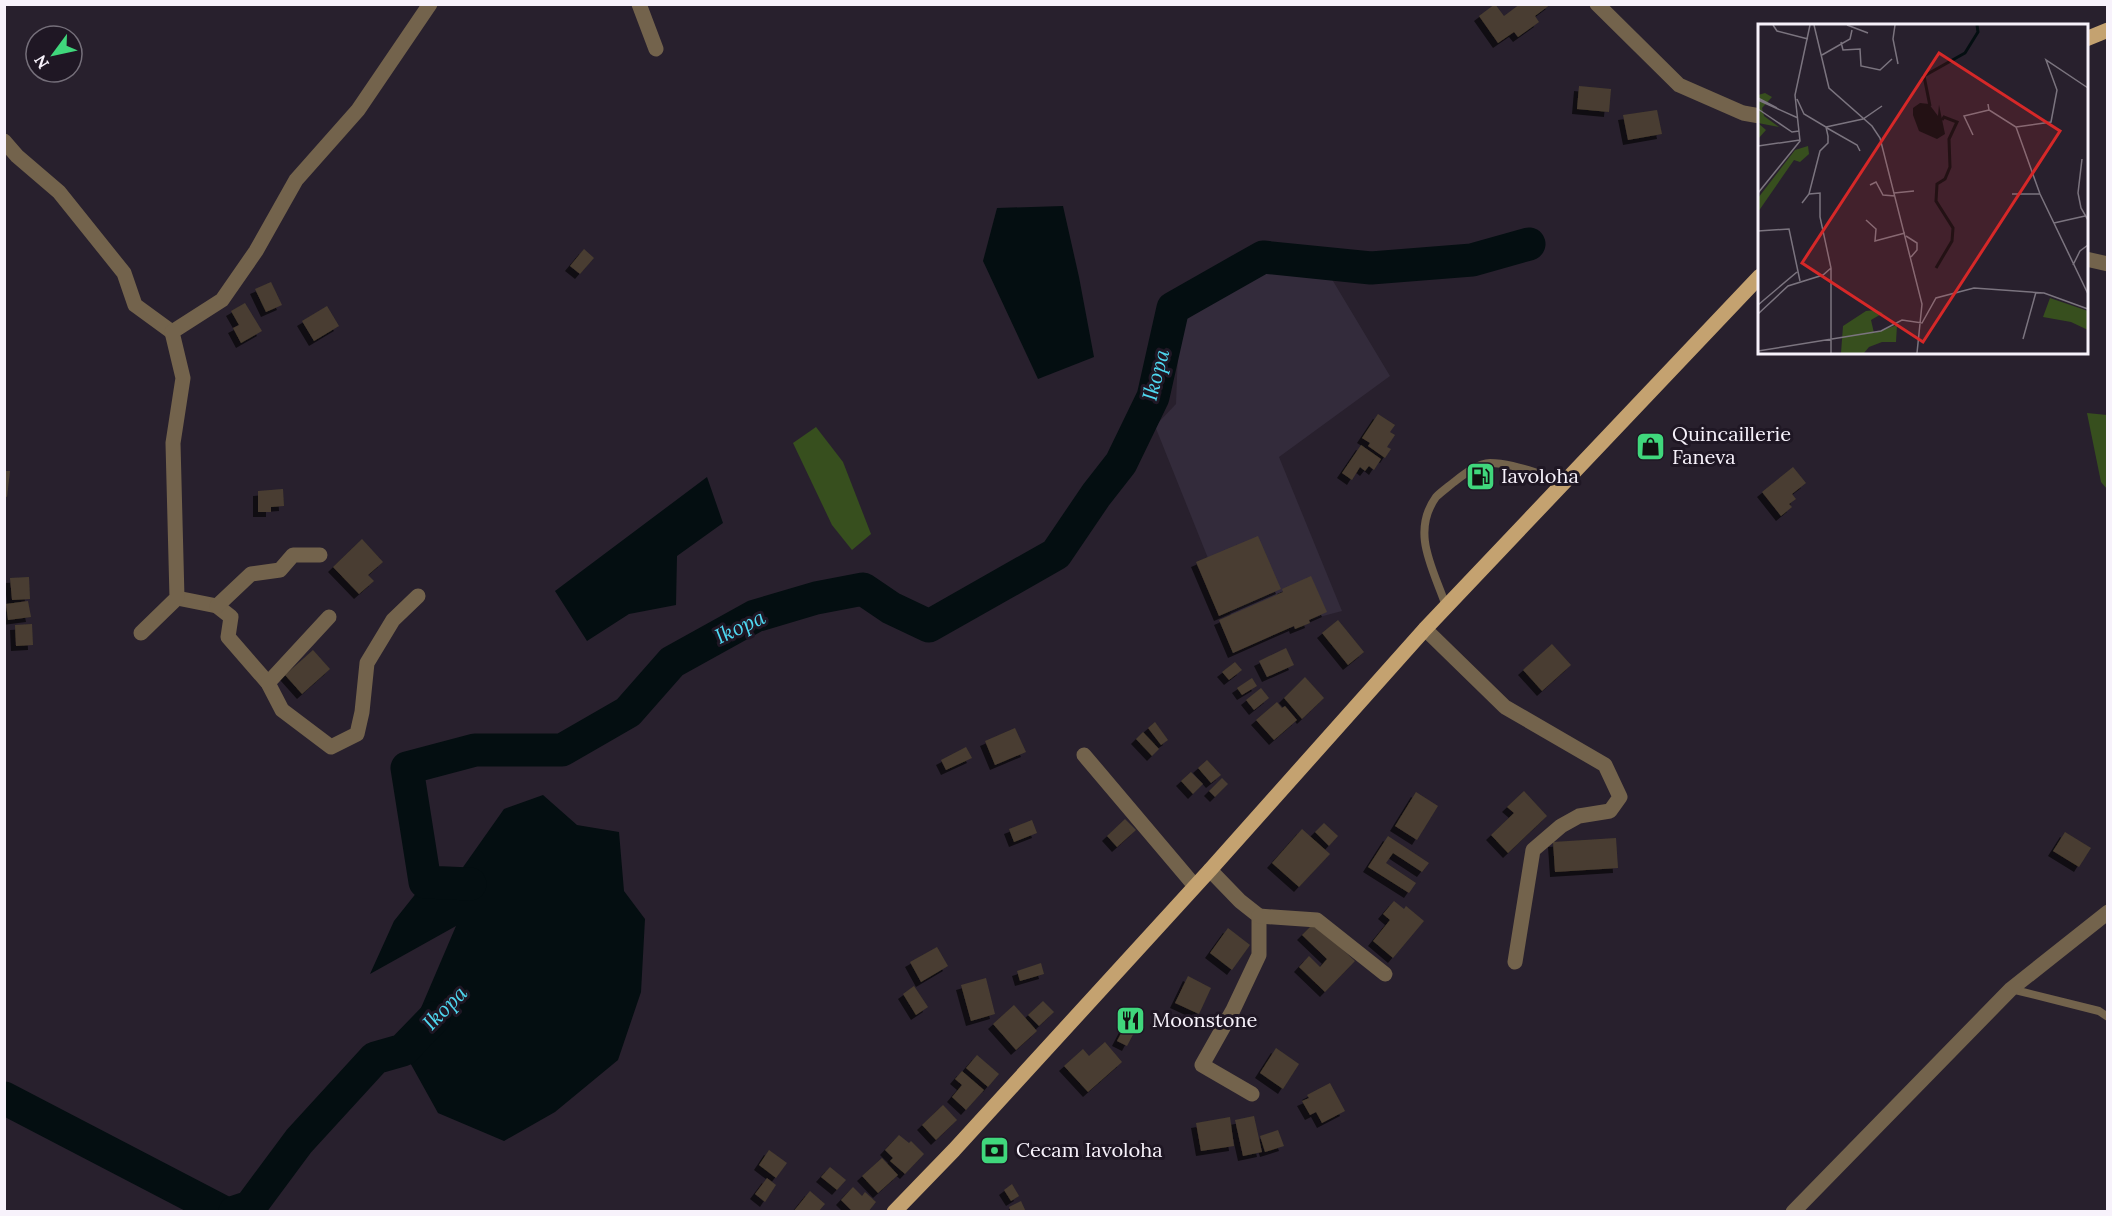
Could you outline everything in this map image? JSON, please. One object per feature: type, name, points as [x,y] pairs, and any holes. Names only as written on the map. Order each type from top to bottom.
[{"type":"main road","points":[[2088,38],[2108,30]]},
{"type":"main road","points":[[894,1212],[954,1150],[1210,870],[1446,606],[1758,278]]},
{"type":"street","points":[[172,332],[222,300],[256,251],[296,180],[358,110],[430,4]]},
{"type":"street","points":[[639,4],[656,49]]},
{"type":"street","points":[[1597,4],[1679,85],[1743,113],[1758,116]]},
{"type":"street","points":[[4,141],[17,156],[59,192],[124,273],[135,305],[172,332],[183,378],[173,443],[177,598],[141,633]]},
{"type":"street","points":[[2088,259],[2108,264]]},
{"type":"street","points":[[217,606],[251,574],[280,570],[293,555],[320,555]]},
{"type":"street","points":[[177,598],[217,606],[231,617],[228,637],[268,683],[282,710],[331,747],[357,734],[362,712],[367,663],[393,620],[418,596]]},
{"type":"street","points":[[268,683],[329,617]]},
{"type":"street","points":[[1425,629],[1505,706],[1605,765],[1620,797],[1610,811],[1579,816],[1561,826],[1533,850],[1515,962]]},
{"type":"street","points":[[1084,755],[1194,885]]},
{"type":"street","points":[[1210,870],[1259,916],[1317,920],[1385,974]]},
{"type":"street","points":[[1793,1212],[2011,989],[2108,912]]},
{"type":"street","points":[[1252,1094],[1202,1065],[1233,1010],[1259,955],[1259,916]]},
{"type":"lane","points":[[1446,606],[1426,552],[1424,520],[1437,496],[1461,476],[1486,463],[1505,463],[1546,477],[1566,480]]},
{"type":"lane","points":[[2011,989],[2099,1011],[2108,1017]]},
{"type":"shaded area","points":[[1262,272],[1330,276],[1390,376],[1279,457],[1342,611],[1240,638],[1155,426],[1176,404],[1179,324]]},
{"type":"green space","points":[[2087,413],[2107,415],[2107,489],[2101,482]]},
{"type":"green space","points":[[816,427],[843,462],[871,534],[852,550],[832,525],[793,443]]},
{"type":"water","points":[[1063,206],[1094,357],[1038,379],[983,261],[997,208]]},
{"type":"water","points":[[707,477],[723,523],[677,556],[676,605],[629,614],[587,641],[555,591]]},
{"type":"water","points":[[543,795],[577,825],[619,832],[624,891],[645,919],[641,992],[618,1060],[555,1112],[504,1141],[438,1113],[403,1050],[456,926],[370,974],[394,921],[425,882],[461,870],[504,809]]},
{"type":"building","points":[[1495,4],[1504,16],[1520,4],[1551,4],[1535,16],[1539,22],[1518,37],[1514,32],[1498,43],[1479,16]]},
{"type":"building","points":[[1579,86],[1611,89],[1609,112],[1577,109]]},
{"type":"building","points":[[1657,110],[1662,134],[1628,140],[1623,115]]},
{"type":"building","points":[[584,249],[594,258],[580,274],[570,266]]},
{"type":"building","points":[[271,282],[282,305],[266,312],[255,289]]},
{"type":"building","points":[[245,303],[262,331],[241,343],[233,328],[239,325],[231,311]]},
{"type":"building","points":[[327,306],[339,326],[314,341],[302,321]]},
{"type":"building","points":[[1378,414],[1395,425],[1390,432],[1395,435],[1387,447],[1391,449],[1385,458],[1368,446],[1370,443],[1362,438]]},
{"type":"building","points":[[1361,445],[1381,459],[1374,470],[1369,466],[1365,471],[1360,467],[1352,480],[1342,473]]},
{"type":"building","points":[[1793,467],[1806,483],[1792,494],[1796,499],[1789,504],[1792,507],[1781,516],[1762,492]]},
{"type":"building","points":[[4,471],[10,471],[7,497],[4,496]]},
{"type":"building","points":[[283,489],[284,506],[271,507],[271,512],[258,512],[258,491]]},
{"type":"building","points":[[1258,536],[1281,589],[1219,616],[1196,562]]},
{"type":"building","points":[[362,539],[383,562],[368,575],[374,581],[359,594],[333,567]]},
{"type":"building","points":[[1311,576],[1327,612],[1309,620],[1310,623],[1295,629],[1294,626],[1233,653],[1219,620],[1283,592],[1282,589]]},
{"type":"building","points":[[29,577],[30,599],[12,600],[10,578]]},
{"type":"building","points":[[28,601],[31,617],[8,620],[6,604]]},
{"type":"building","points":[[1338,620],[1364,652],[1348,665],[1322,633]]},
{"type":"building","points":[[32,624],[33,645],[16,646],[15,625]]},
{"type":"building","points":[[1552,644],[1571,665],[1542,691],[1523,670]]},
{"type":"building","points":[[1286,648],[1294,665],[1267,677],[1259,661]]},
{"type":"building","points":[[313,650],[330,669],[302,694],[285,675]]},
{"type":"building","points":[[1235,662],[1242,670],[1229,680],[1222,672]]},
{"type":"building","points":[[1305,677],[1324,698],[1302,719],[1284,698]]},
{"type":"building","points":[[1252,678],[1257,686],[1242,695],[1237,688]]},
{"type":"building","points":[[1261,688],[1269,698],[1254,710],[1246,700]]},
{"type":"building","points":[[1277,702],[1282,708],[1285,706],[1297,720],[1274,740],[1256,720]]},
{"type":"building","points":[[1155,722],[1168,740],[1161,745],[1148,728]]},
{"type":"building","points":[[1015,728],[1026,752],[995,765],[985,741]]},
{"type":"building","points":[[1143,732],[1159,749],[1152,756],[1136,739]]},
{"type":"building","points":[[966,747],[972,758],[946,770],[941,760]]},
{"type":"building","points":[[1207,760],[1221,775],[1211,783],[1198,768]]},
{"type":"building","points":[[1191,772],[1203,784],[1193,794],[1181,781]]},
{"type":"building","points":[[1222,778],[1228,784],[1215,797],[1209,791]]},
{"type":"building","points":[[1524,791],[1547,816],[1508,853],[1491,835],[1514,813],[1507,807]]},
{"type":"building","points":[[1416,792],[1438,806],[1417,840],[1395,826]]},
{"type":"building","points":[[1125,819],[1136,830],[1117,847],[1107,836]]},
{"type":"building","points":[[1032,820],[1037,833],[1014,842],[1009,829]]},
{"type":"building","points":[[1324,823],[1338,836],[1329,846],[1315,832]]},
{"type":"building","points":[[1302,829],[1330,854],[1299,887],[1272,863]]},
{"type":"building","points":[[2065,832],[2091,848],[2079,867],[2053,851]]},
{"type":"building","points":[[1388,836],[1429,863],[1422,872],[1393,853],[1386,863],[1416,883],[1409,893],[1368,867]]},
{"type":"building","points":[[1616,838],[1618,868],[1555,872],[1553,842]]},
{"type":"building","points":[[1394,901],[1404,909],[1406,906],[1424,921],[1393,958],[1373,941],[1390,920],[1383,914]]},
{"type":"building","points":[[1314,923],[1355,961],[1325,992],[1299,967],[1309,956],[1320,967],[1327,959],[1302,935]]},
{"type":"building","points":[[1228,928],[1250,945],[1232,970],[1210,953]]},
{"type":"building","points":[[937,947],[948,966],[921,982],[910,962]]},
{"type":"building","points":[[1041,963],[1044,974],[1020,981],[1017,971]]},
{"type":"building","points":[[1188,976],[1211,988],[1199,1014],[1175,1003]]},
{"type":"building","points":[[986,978],[995,1014],[971,1021],[961,985]]},
{"type":"building","points":[[914,986],[928,1007],[916,1015],[903,994]]},
{"type":"building","points":[[1043,1001],[1054,1012],[1039,1026],[1028,1015]]},
{"type":"building","points":[[1014,1005],[1037,1031],[1016,1050],[993,1024]]},
{"type":"building","points":[[1127,1022],[1137,1027],[1127,1046],[1117,1041]]},
{"type":"building","points":[[1105,1042],[1122,1062],[1088,1092],[1064,1066],[1083,1049],[1089,1056]]},
{"type":"building","points":[[1276,1048],[1299,1064],[1283,1089],[1260,1073]]},
{"type":"building","points":[[977,1055],[999,1074],[988,1087],[966,1068]]},
{"type":"building","points":[[962,1071],[984,1090],[966,1110],[952,1097],[962,1085],[955,1079]]},
{"type":"building","points":[[1330,1083],[1345,1111],[1322,1123],[1316,1112],[1310,1115],[1302,1101],[1309,1098],[1307,1095]]},
{"type":"building","points":[[943,1105],[957,1120],[936,1140],[922,1125]]},
{"type":"building","points":[[1254,1116],[1262,1152],[1243,1156],[1235,1120]]},
{"type":"building","points":[[1230,1117],[1234,1146],[1201,1151],[1196,1123]]},
{"type":"building","points":[[1278,1130],[1284,1146],[1265,1152],[1260,1136]]},
{"type":"building","points":[[899,1135],[909,1143],[911,1141],[924,1154],[905,1174],[890,1161],[893,1158],[885,1150]]},
{"type":"building","points":[[769,1150],[787,1163],[776,1178],[759,1165]]},
{"type":"building","points":[[882,1158],[898,1175],[878,1193],[862,1176]]},
{"type":"building","points":[[830,1167],[846,1180],[837,1190],[821,1177]]},
{"type":"building","points":[[767,1178],[776,1185],[765,1202],[755,1194]]},
{"type":"building","points":[[1012,1184],[1019,1196],[1011,1201],[1004,1190]]},
{"type":"building","points":[[853,1187],[862,1196],[865,1192],[876,1202],[868,1212],[853,1212],[841,1200]]},
{"type":"building","points":[[810,1191],[825,1204],[818,1212],[793,1212]]},
{"type":"building","points":[[1021,1201],[1026,1212],[1011,1212],[1009,1207]]},
{"type":"waterway","name":"Ikopa","points":[[470,884],[425,882],[407,768],[475,750],[562,750],[628,712],[672,662],[755,616],[816,598],[863,589],[891,608],[929,626],[1056,554],[1121,463],[1153,397],[1173,308],[1263,257],[1371,268],[1472,260],[1529,244]]},
{"type":"waterway","name":"Ikopa","points":[[235,1212],[250,1207],[299,1141],[375,1058],[403,1050],[434,1018]]},
{"type":"waterway","name":"Ikopa","points":[[4,1098],[223,1212]]},
{"type":"place","name":"Quincaillerie Faneva","points":[[1651,446]]},
{"type":"place","name":"Iavoloha","points":[[1480,476]]},
{"type":"place","name":"Moonstone","points":[[1131,1020]]},
{"type":"place","name":"Cecam Iavoloha","points":[[995,1150]]}]
